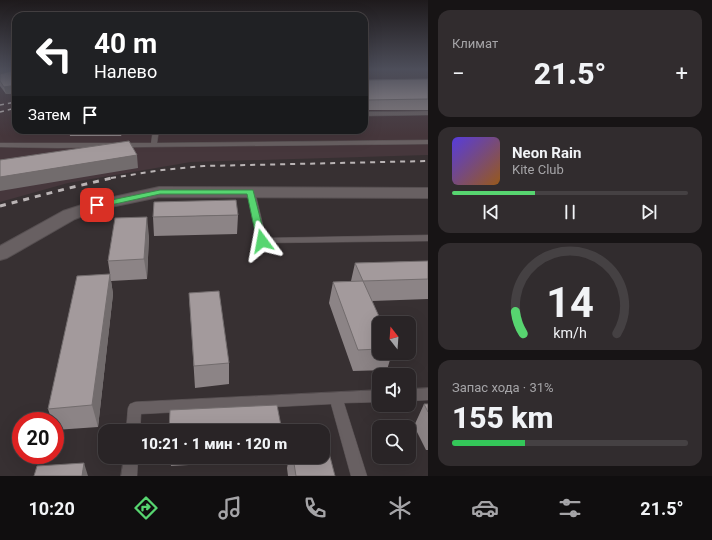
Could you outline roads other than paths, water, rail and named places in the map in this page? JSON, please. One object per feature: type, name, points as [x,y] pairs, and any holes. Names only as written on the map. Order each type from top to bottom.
[{"type":"street","points":[[0,254],[69,215],[97,205],[160,192],[428,193]]},
{"type":"lane","points":[[368,114],[428,113]]},
{"type":"lane","points":[[154,144],[155,134]]},
{"type":"lane","points":[[0,145],[57,146],[428,142]]},
{"type":"lane","points":[[251,192],[262,241],[428,238]]},
{"type":"lane","points":[[416,395],[428,394]]},
{"type":"lane","points":[[134,424],[135,408],[372,396]]},
{"type":"lane","points":[[336,398],[359,476]]},
{"type":"lane","points":[[129,476],[130,464]]},
{"type":"railway","points":[[0,105],[12,103]]},
{"type":"railway","points":[[0,112],[12,109]]},
{"type":"railway","points":[[113,178],[162,170],[204,166],[428,161]]},
{"type":"railway","points":[[0,206],[113,178]]}]
